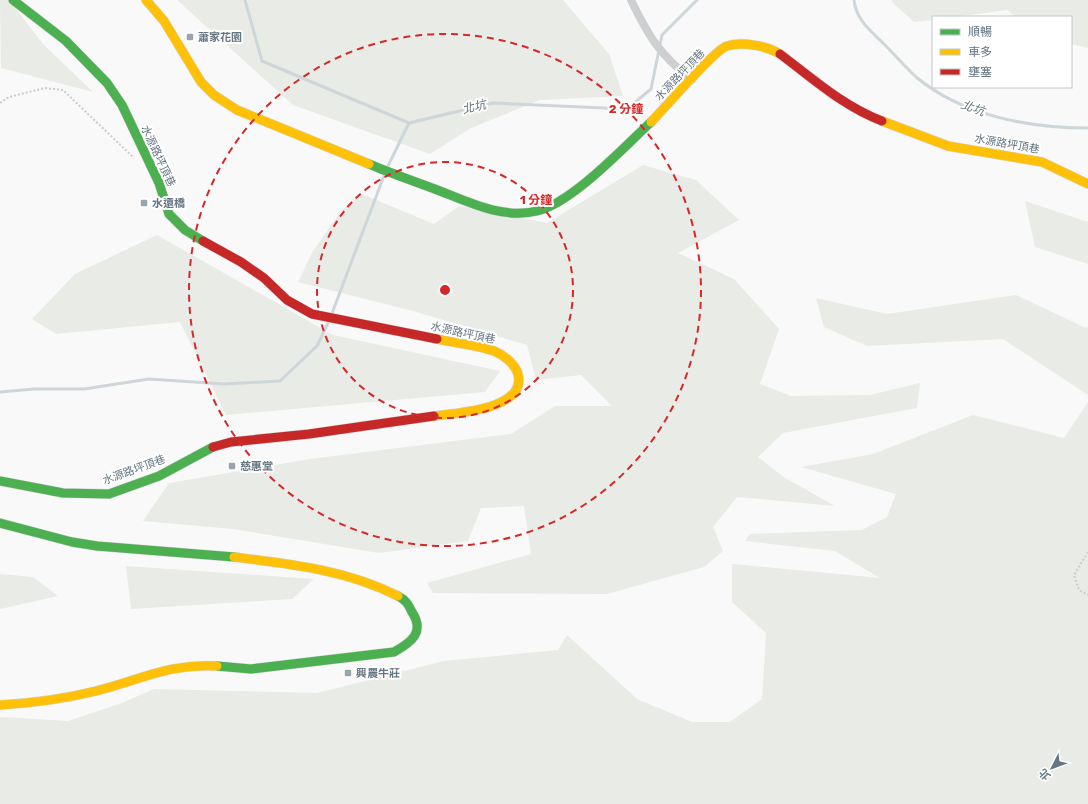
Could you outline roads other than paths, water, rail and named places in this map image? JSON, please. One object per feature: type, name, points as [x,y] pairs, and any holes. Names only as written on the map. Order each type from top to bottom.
[{"type":"street","name":"水源路坪頂巷","points":[[0,481],[63,493],[84,495],[109,494],[159,476],[208,449],[231,442],[309,434],[487,408],[500,402],[515,392],[518,378],[515,366],[506,358],[494,351],[312,314],[288,300],[264,278],[241,262],[185,230],[169,214],[159,183],[122,105],[107,83],[66,41],[13,0]]},
{"type":"street","name":"水源路坪頂巷","points":[[146,0],[164,21],[200,82],[214,95],[237,110],[373,166],[491,210],[506,212],[537,211],[559,202],[606,165],[726,46],[744,44],[755,45],[778,53],[840,99],[870,117],[948,146],[1042,162],[1088,184]]},
{"type":"street","points":[[632,0],[647,32],[665,57],[692,80]]},
{"type":"street","points":[[0,523],[21,526],[59,539],[96,546],[268,560],[311,567],[388,589],[410,603],[417,613],[418,622],[416,634],[408,645],[394,652],[251,669],[199,665],[171,668],[68,698],[47,702],[0,705]]},
{"type":"waterway","name":"北坑","points":[[245,0],[262,61],[409,123],[493,103],[627,109],[651,89],[662,35],[697,0]]},
{"type":"waterway","name":"北坑","points":[[854,0],[855,7],[869,30],[916,77],[934,90],[954,101],[976,110],[1020,122],[1043,126],[1088,128]]},
{"type":"waterway","points":[[387,168],[409,123]]},
{"type":"waterway","points":[[331,316],[385,173]]},
{"type":"waterway","points":[[0,392],[34,389],[84,389],[149,379],[224,384],[280,381],[317,346],[329,321]]},
{"type":"place","name":"蕭家花園","points":[[190,37]]},
{"type":"place","name":"水遠橋","points":[[144,203]]},
{"type":"place","name":"慈惠堂","points":[[232,466]]},
{"type":"place","name":"興農牛莊","points":[[348,673]]}]
